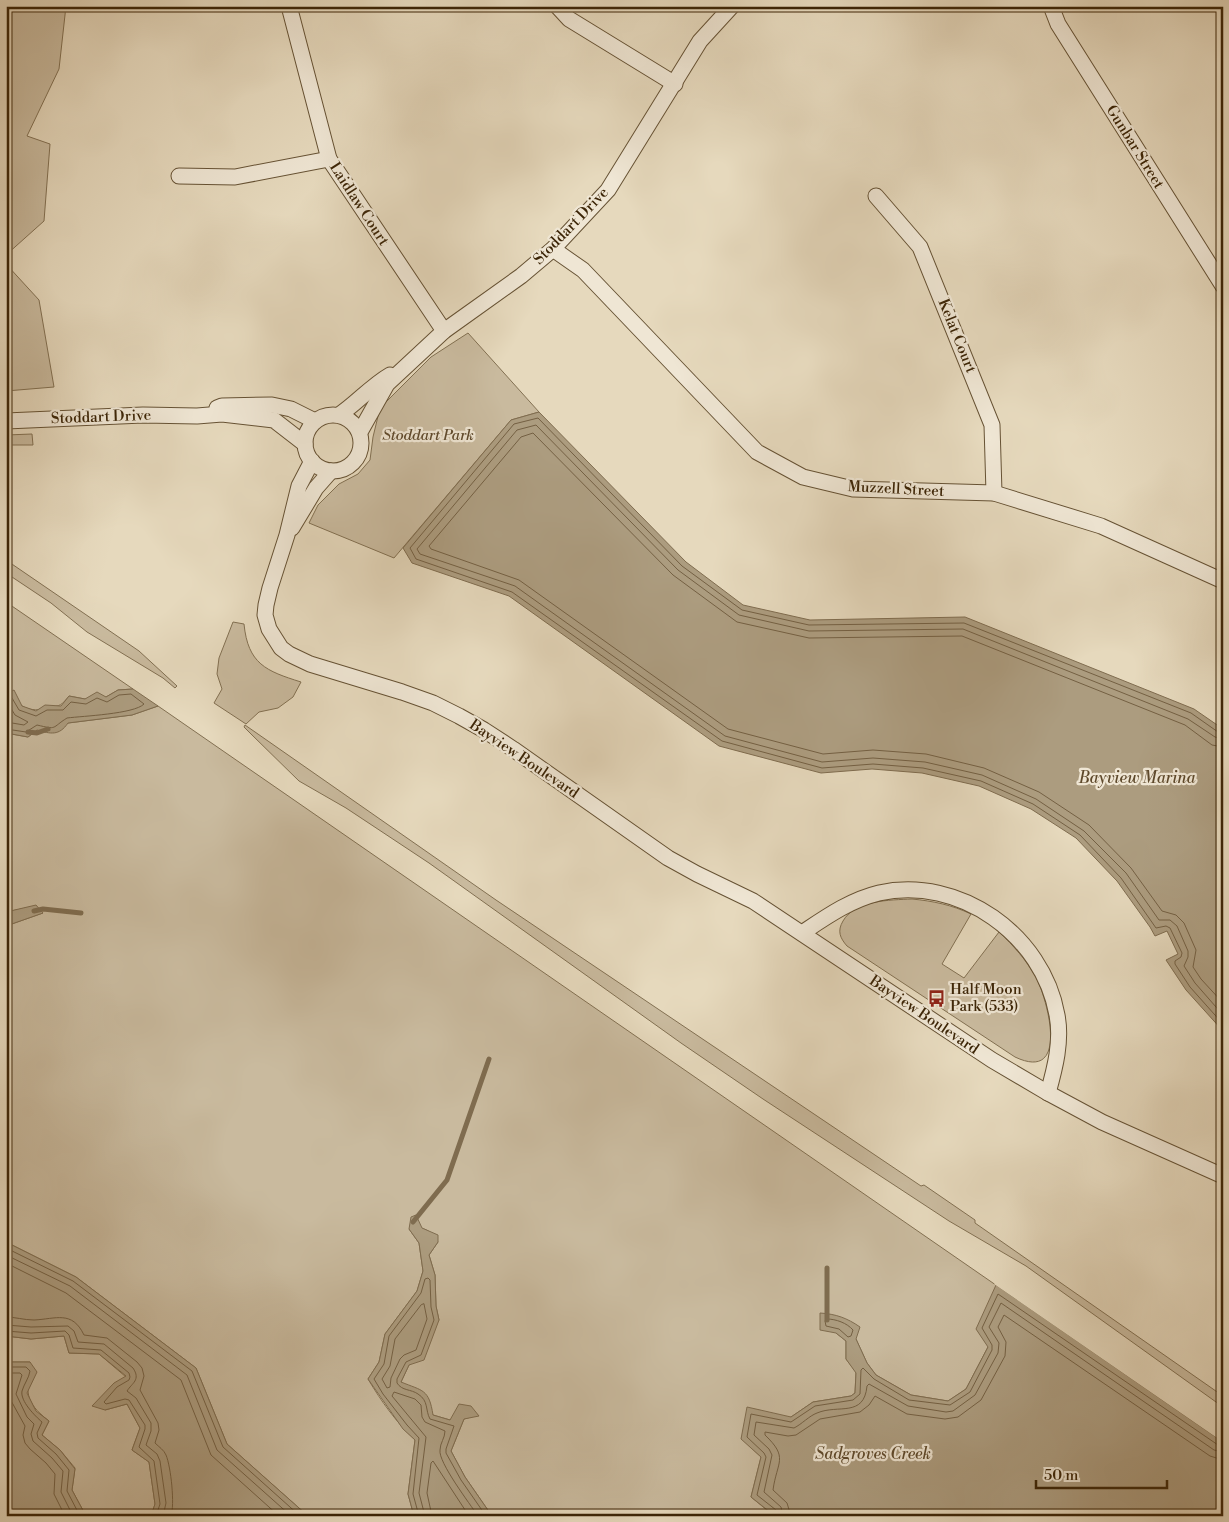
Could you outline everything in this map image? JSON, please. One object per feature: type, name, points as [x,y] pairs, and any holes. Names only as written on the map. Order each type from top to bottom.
[{"type":"street","name":"Laidlaw Court","points":[[289,6],[329,159],[444,331]]},
{"type":"street","points":[[557,6],[569,19],[675,84]]},
{"type":"street","name":"Stoddart Drive","points":[[360,432],[387,384],[444,331],[521,276],[553,249],[608,190],[700,41],[732,6]]},
{"type":"street","name":"Gunbar Street","points":[[1051,6],[1058,24],[1223,286]]},
{"type":"street","points":[[179,176],[235,177],[329,159]]},
{"type":"street","name":"Kelat Court","points":[[876,196],[920,247],[989,416],[992,425],[994,493]]},
{"type":"street","name":"Muzzell Street","points":[[553,249],[584,270],[758,452],[803,476],[853,489],[994,493],[1101,526],[1223,581]]},
{"type":"street","name":"Stoddart Drive","points":[[339,415],[349,409],[378,381],[408,365]]},
{"type":"street","name":"Stoddart Drive","points":[[197,416],[222,406],[272,405],[291,409],[315,421]]},
{"type":"street","name":"Stoddart Drive","points":[[6,421],[143,414],[197,416],[222,414],[274,420],[304,444]]},
{"type":"street","points":[[326,415],[339,415],[348,418],[355,424],[360,432],[362,444],[359,455],[353,464],[342,470],[331,471],[320,468],[312,461],[304,444],[309,427],[315,421],[326,415]]},
{"type":"street","name":"Bayview Boulevard","points":[[312,461],[298,486],[287,536],[270,588],[266,615],[266,623],[274,639],[289,654],[310,664],[433,703],[459,716],[513,749],[668,858],[696,874],[753,901],[992,1060],[1102,1122],[1223,1176]]},
{"type":"street","name":"Bayview Boulevard","points":[[287,536],[316,488],[331,471]]},
{"type":"street","points":[[802,933],[848,904],[866,897],[896,891],[944,895],[972,905],[994,918],[1012,932],[1033,956],[1054,1002],[1058,1015],[1059,1042],[1048,1093]]},
{"type":"green space","points":[[6,6],[66,6],[59,69],[27,136],[50,144],[44,221],[6,255]]},
{"type":"green space","points":[[6,264],[39,300],[54,387],[6,391]]},
{"type":"green space","name":"Stoddart Park","points":[[468,333],[539,412],[511,420],[394,558],[309,523],[318,505],[339,484],[358,474],[370,460],[380,408],[431,357]]},
{"type":"green space","points":[[32,434],[33,445],[6,445],[6,435]]},
{"type":"green space","points":[[6,560],[139,651],[177,686],[175,688],[163,678],[87,632],[51,603],[6,573]]},
{"type":"green space","points":[[6,602],[133,689],[118,690],[106,697],[85,699],[69,696],[56,707],[36,710],[26,708],[17,702],[6,694]]},
{"type":"green space","points":[[233,622],[244,624],[250,648],[261,664],[278,674],[301,682],[293,697],[278,708],[259,712],[246,724],[214,703],[222,689],[217,674],[219,658]]},
{"type":"green space","points":[[158,706],[1223,1442],[1223,1516],[988,1347],[966,1389],[948,1401],[911,1395],[876,1375],[867,1363],[856,1339],[836,1333],[846,1341],[846,1359],[856,1372],[855,1393],[851,1396],[813,1402],[791,1417],[741,1438],[761,1457],[751,1497],[774,1516],[492,1516],[465,1477],[451,1451],[464,1419],[478,1415],[450,1420],[433,1415],[401,1382],[409,1365],[439,1320],[436,1306],[435,1275],[429,1255],[438,1242],[432,1234],[419,1228],[409,1229],[419,1243],[423,1271],[417,1291],[385,1334],[379,1362],[368,1379],[389,1411],[415,1440],[408,1494],[414,1516],[357,1516],[355,1513],[308,1516],[227,1444],[196,1368],[76,1277],[6,1242],[6,926],[43,913],[36,906],[6,912],[6,733],[28,737],[37,730],[68,723],[132,715]]},
{"type":"green space","points":[[245,725],[496,900],[921,1186],[924,1185],[975,1220],[975,1223],[1223,1396],[1223,1407],[1026,1266],[949,1221],[763,1099],[681,1043],[429,863],[346,808],[299,781],[244,727]]},
{"type":"green space","points":[[912,899],[942,904],[971,914],[942,964],[964,978],[999,932],[1019,953],[1036,977],[1046,1003],[1051,1036],[1049,1049],[1043,1059],[1032,1062],[1015,1057],[847,946],[843,940],[840,934],[841,925],[849,914],[856,909],[874,902]]},
{"type":"green space","points":[[6,1336],[31,1339],[64,1336],[69,1353],[99,1354],[126,1377],[105,1410],[127,1404],[140,1428],[132,1450],[149,1462],[155,1504],[151,1516],[86,1516],[72,1490],[75,1468],[60,1450],[42,1435],[49,1421],[35,1408],[29,1395],[30,1362],[6,1362]]},
{"type":"water","name":"Bayview Marina","points":[[539,412],[686,562],[743,605],[810,620],[965,617],[1194,709],[1223,729],[1223,1031],[1186,990],[1166,960],[1178,954],[1167,931],[1155,936],[1117,881],[1076,838],[1031,809],[979,786],[922,773],[872,769],[821,773],[719,746],[509,596],[412,563],[403,548],[511,420]]},
{"type":"water","points":[[133,689],[158,706],[132,715],[68,723],[61,730],[54,733],[37,730],[28,737],[6,733],[6,694],[14,690],[22,706],[36,711],[45,705],[61,706],[69,696],[85,699],[97,692],[106,697],[118,690]]},
{"type":"water","points":[[36,905],[43,913],[6,926],[6,912]]},
{"type":"water","points":[[416,1215],[422,1228],[438,1235],[438,1242],[429,1255],[435,1275],[436,1306],[439,1320],[424,1360],[409,1365],[401,1382],[424,1392],[429,1400],[433,1415],[450,1420],[459,1404],[471,1406],[479,1416],[464,1419],[451,1451],[465,1477],[492,1516],[414,1516],[408,1494],[415,1440],[403,1429],[368,1379],[379,1362],[385,1334],[417,1291],[423,1271],[419,1243],[409,1229],[411,1217]]},
{"type":"water","points":[[6,1242],[76,1277],[196,1368],[227,1444],[308,1516],[151,1516],[155,1504],[149,1462],[132,1450],[140,1428],[127,1404],[105,1410],[92,1406],[114,1383],[126,1376],[99,1354],[69,1353],[64,1336],[31,1339],[6,1336]]},
{"type":"water","name":"Sadgroves Creek","points":[[996,1285],[1223,1442],[1223,1516],[775,1516],[751,1497],[761,1457],[741,1439],[747,1407],[791,1417],[813,1402],[851,1396],[855,1393],[856,1373],[846,1359],[846,1341],[836,1333],[820,1330],[820,1313],[841,1317],[860,1327],[856,1339],[867,1363],[876,1375],[911,1395],[948,1401],[966,1389],[988,1347],[976,1329]]},
{"type":"water","points":[[6,1362],[30,1362],[37,1372],[27,1393],[36,1411],[49,1421],[42,1435],[60,1450],[75,1469],[72,1490],[86,1516],[6,1516]]},
{"type":"pier","points":[[994,1284],[1223,1439],[1223,1442]]},
{"type":"waterway","points":[[28,732],[37,733],[48,729]]},
{"type":"waterway","points":[[34,911],[43,909],[81,913]]},
{"type":"waterway","points":[[413,1222],[447,1180],[489,1059]]},
{"type":"waterway","points":[[827,1268],[827,1320]]},
{"type":"place","name":"Half Moon Park (533)","points":[[936,998]]}]
